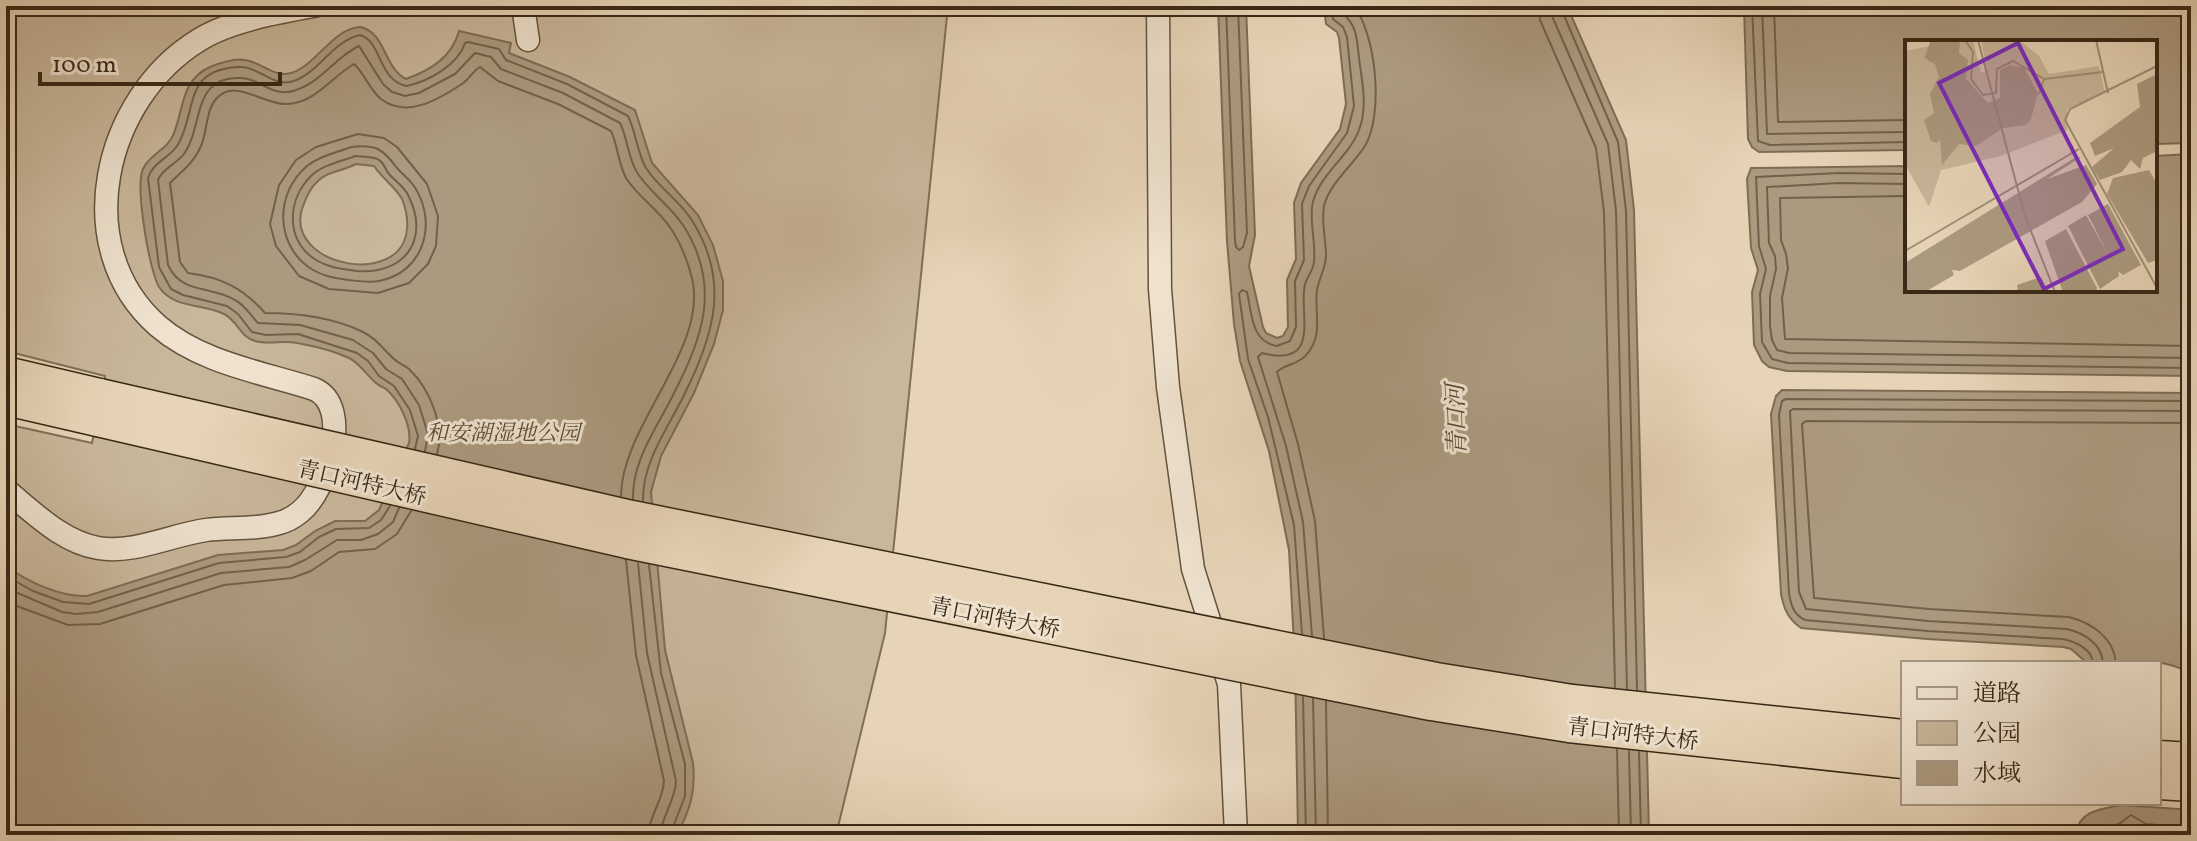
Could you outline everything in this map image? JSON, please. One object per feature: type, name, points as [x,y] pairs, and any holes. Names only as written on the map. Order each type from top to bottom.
[{"type":"highway","points":[[6,373],[98,408]]},
{"type":"highway","points":[[6,399],[98,408]]},
{"type":"highway","name":"青口河特大桥","points":[[98,408],[1436,679],[1572,701],[1901,736]]},
{"type":"highway","name":"青口河特大桥","points":[[98,408],[627,542],[1416,701],[1569,726],[1901,762]]},
{"type":"highway","points":[[2161,757],[2191,759]]},
{"type":"highway","points":[[2161,783],[2191,785]]},
{"type":"street","points":[[6,490],[53,528],[76,541],[111,549],[205,530],[277,524],[303,510],[311,500],[328,459],[336,427],[335,414],[327,396],[314,389],[210,357],[160,327],[128,292],[114,263],[108,196],[112,159],[127,119],[152,79],[172,59],[208,34],[270,15],[314,6]]},
{"type":"street","points":[[523,6],[528,40]]},
{"type":"street","points":[[1158,6],[1160,289],[1168,387],[1193,569],[1229,684],[1236,835]]},
{"type":"green space","name":"和安湖湿地公园","points":[[6,6],[948,6],[885,633],[836,835],[6,835],[6,424],[92,443],[105,376],[6,351]]},
{"type":"water","name":"青口河","points":[[1218,6],[1246,6],[1255,235],[1249,266],[1263,327],[1266,333],[1277,338],[1283,336],[1288,327],[1287,280],[1296,259],[1294,203],[1301,183],[1340,129],[1346,104],[1339,38],[1337,32],[1326,24],[1324,6],[1567,6],[1626,140],[1634,210],[1649,835],[1298,835],[1295,663],[1289,550],[1269,451],[1240,361],[1234,324],[1227,241]]},
{"type":"water","points":[[1744,6],[2191,6],[2191,143],[2157,144],[2157,40],[1905,40],[1905,150],[1759,152],[1748,139]]},
{"type":"water","points":[[360,27],[375,36],[398,74],[406,79],[424,71],[446,55],[459,31],[511,43],[509,53],[570,77],[635,110],[652,163],[698,215],[713,245],[723,281],[723,310],[714,344],[694,393],[661,456],[651,492],[665,650],[693,763],[693,791],[685,817],[677,835],[6,835],[6,566],[45,587],[66,594],[87,596],[218,555],[283,550],[335,521],[365,521],[379,510],[409,443],[404,414],[396,400],[353,360],[304,344],[255,341],[224,314],[180,302],[165,294],[155,278],[144,228],[143,169],[171,139],[194,79],[210,67],[237,60],[251,61],[273,72],[291,73],[309,63],[350,29]],"holes":[[[356,164],[374,166],[402,199],[407,229],[400,248],[386,259],[367,264],[346,263],[326,256],[311,245],[301,229],[302,209],[308,194],[321,178],[330,173]]]},
{"type":"water","points":[[2191,154],[2191,376],[1787,371],[1769,367],[1762,361],[1754,345],[1752,292],[1758,270],[1751,248],[1747,179],[1751,168],[1905,166],[1905,292],[2157,292],[2157,156]]},
{"type":"water","points":[[1782,390],[2191,393],[2191,674],[2161,661],[2085,661],[2071,649],[2063,647],[1801,628],[1787,613],[1781,594],[1771,414],[1776,396]]},
{"type":"water","points":[[2122,805],[2191,810],[2191,835],[2076,835],[2081,820],[2092,812]]}]
